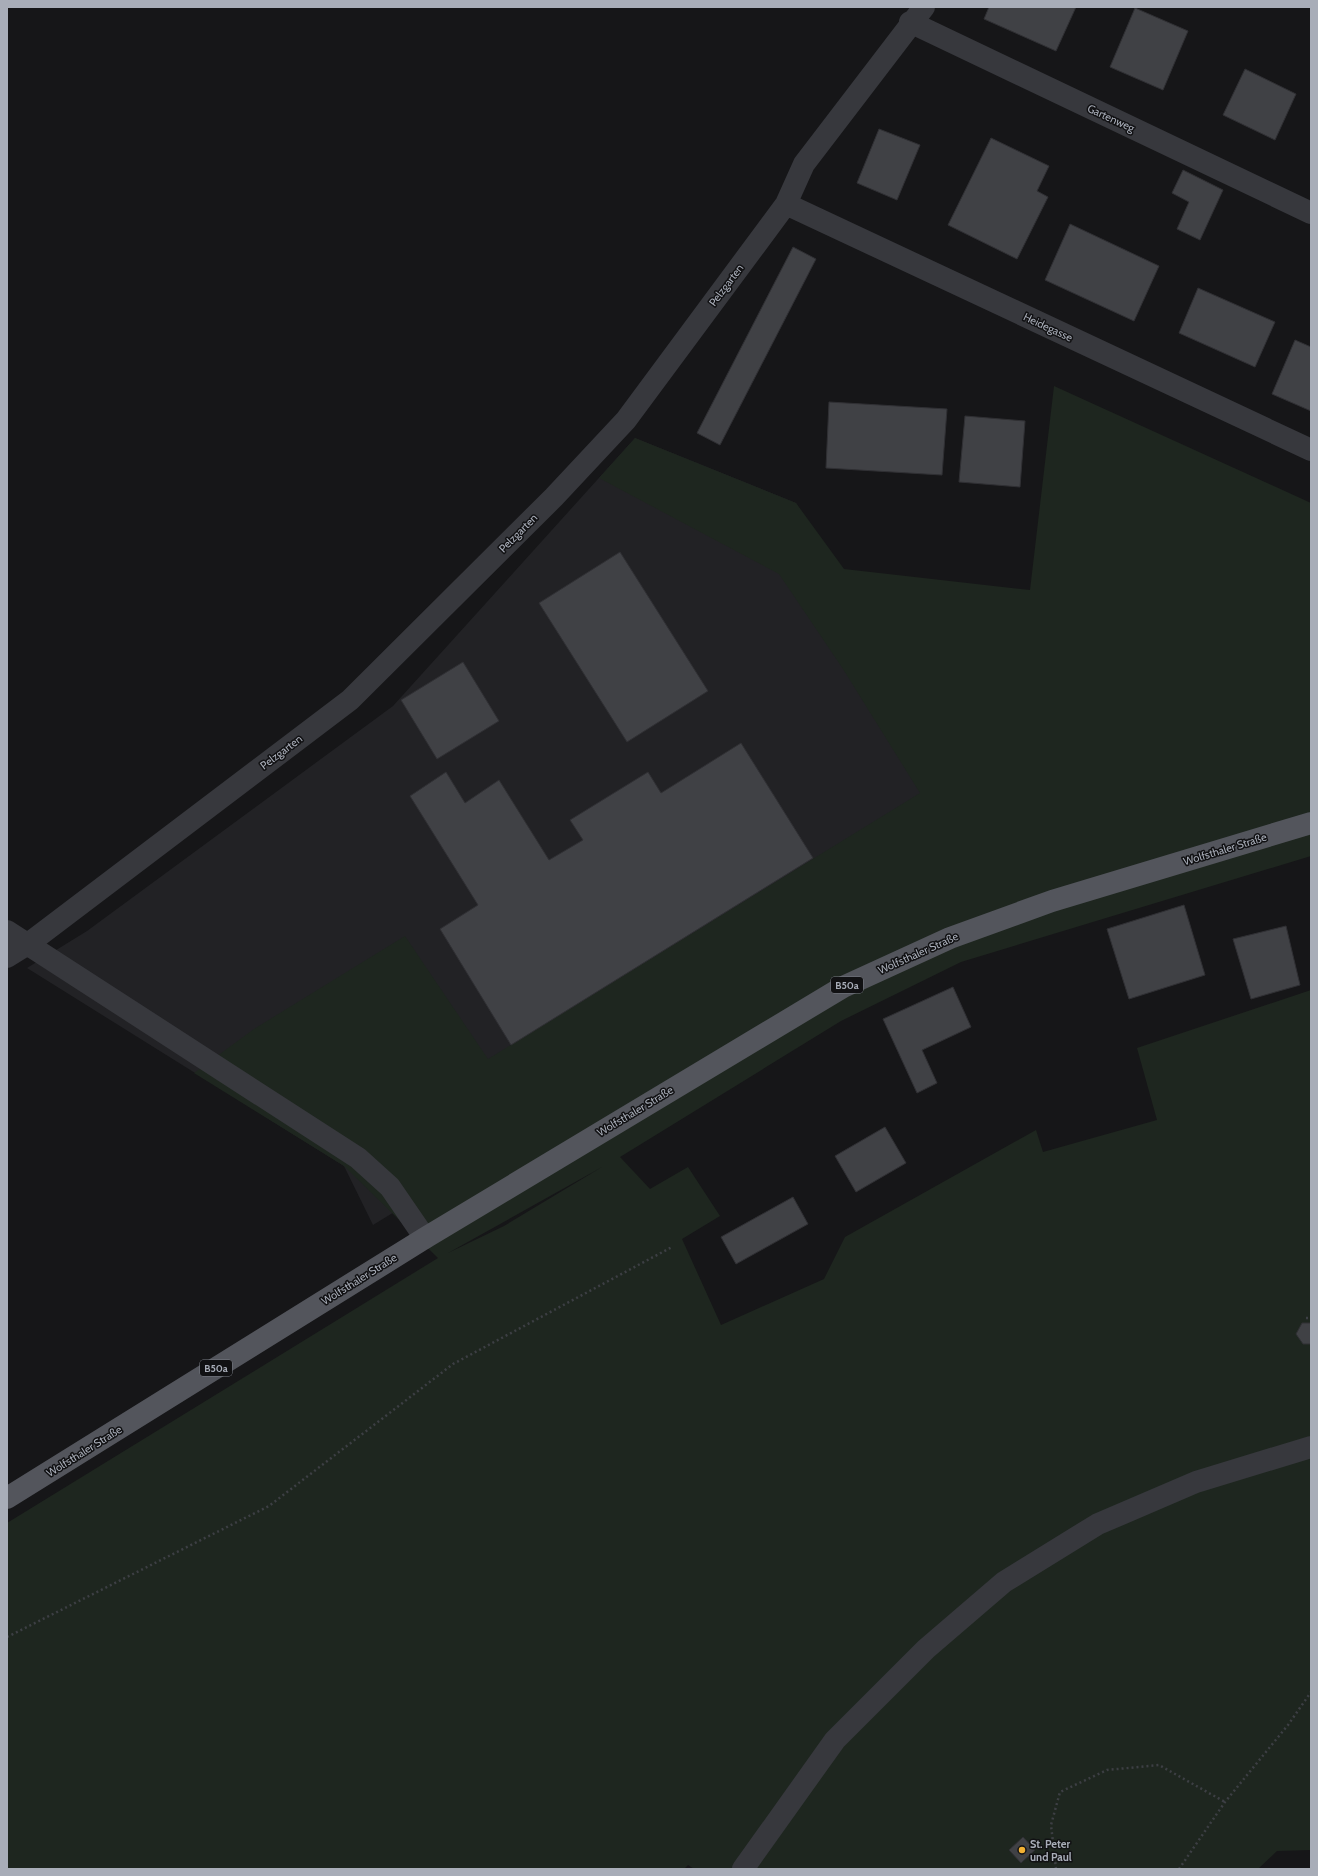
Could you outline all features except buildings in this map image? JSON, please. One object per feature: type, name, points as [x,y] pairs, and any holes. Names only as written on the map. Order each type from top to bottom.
[{"type":"main road","name":"Wolfsthaler Straße","points":[[7,1498],[425,1238],[843,986],[950,938],[1052,901],[1311,823]]},
{"type":"street","name":"Pelzgarten","points":[[7,957],[28,944],[350,700],[554,497],[626,420],[786,204],[804,164],[917,15]]},
{"type":"street","name":"Gartenweg","points":[[917,15],[1311,213]]},
{"type":"street","name":"Heidegasse","points":[[786,204],[1311,450]]},
{"type":"street","points":[[7,931],[358,1158],[390,1187],[425,1238]]},
{"type":"street","points":[[743,1869],[835,1740],[926,1649],[1004,1582],[1098,1524],[1196,1482],[1311,1447]]},
{"type":"path","points":[[7,1637],[269,1506],[452,1364],[672,1247]]},
{"type":"path","points":[[1306,1318],[1311,1318]]},
{"type":"path","points":[[1179,1869],[1225,1802],[1288,1724],[1311,1692]]},
{"type":"path","points":[[1056,1869],[1051,1825],[1060,1792],[1107,1770],[1159,1765],[1225,1802]]},
{"type":"shaded area","points":[[1054,386],[1311,503],[1311,856],[961,962],[841,1021],[620,1157],[650,1189],[688,1167],[720,1216],[682,1239],[721,1325],[824,1279],[845,1237],[1036,1130],[1043,1152],[1157,1120],[1137,1048],[1311,990],[1311,1850],[1277,1851],[1258,1869],[694,1869],[688,1865],[684,1869],[7,1869],[7,1523],[438,1258],[344,1166],[194,1073],[254,1029],[405,936],[488,1059],[920,793],[843,669],[779,574],[599,478],[635,438],[796,503],[844,569],[1030,590]],"holes":[[[602,1167],[504,1226],[448,1253]]]},
{"type":"shaded area","points":[[635,438],[796,503],[1022,865],[510,1141],[373,1225],[344,1166],[27,968],[87,931],[393,706]]},
{"type":"place","name":"St. Peter und Paul","points":[[1022,1850]]}]
